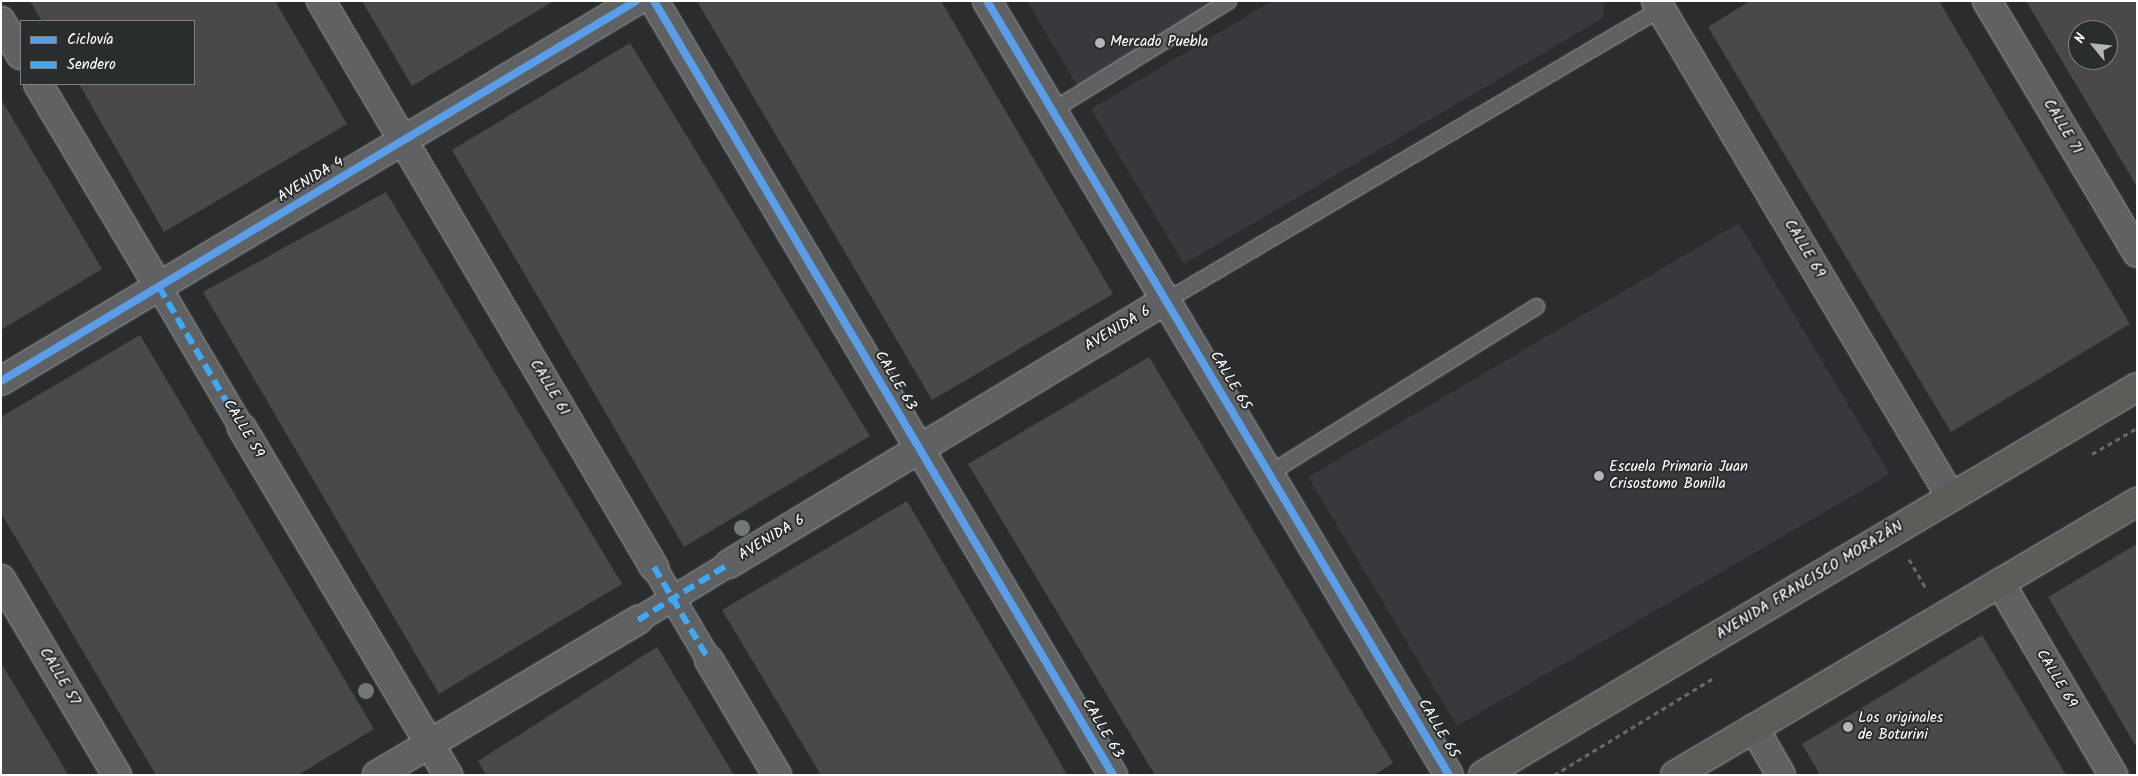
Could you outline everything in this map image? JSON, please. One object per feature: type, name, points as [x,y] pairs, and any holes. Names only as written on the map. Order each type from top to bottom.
[{"type":"main road","name":"AVENIDA FRANCISCO MORAZÁN","points":[[1483,775],[2137,387]]},
{"type":"main road","points":[[1675,775],[2137,502]]},
{"type":"street","name":"CALLE 61","points":[[321,1],[777,775]]},
{"type":"street","name":"AVENIDA 4","points":[[1,381],[636,1]]},
{"type":"street","name":"CALLE 63","points":[[654,1],[1113,775]]},
{"type":"street","name":"CALLE 65","points":[[987,1],[1449,775]]},
{"type":"street","name":"CALLE 71","points":[[1987,1],[2137,253]]},
{"type":"street","name":"CALLE 69","points":[[1663,4],[1951,497]]},
{"type":"street","points":[[1,22],[20,53]]},
{"type":"street","name":"CALLE 59","points":[[39,85],[448,775]]},
{"type":"street","name":"AVENIDA 6","points":[[377,775],[638,620],[1166,300]]},
{"type":"street","name":"CALLE 57","points":[[1,579],[117,775]]},
{"type":"street","name":"CALLE 69","points":[[2000,583],[2113,775]]},
{"type":"street","points":[[1754,728],[1781,775]]},
{"type":"lane","points":[[1052,110],[1228,1]]},
{"type":"lane","points":[[1166,300],[1663,4]]},
{"type":"lane","points":[[1269,473],[1536,306]]},
{"type":"path","points":[[1902,527],[1910,561],[1943,617]]},
{"type":"shaded area","name":"Mercado Puebla","points":[[1027,1],[1219,1],[1077,85]]},
{"type":"shaded area","points":[[1272,1],[1604,1],[1603,18],[1184,264],[1091,109]]},
{"type":"shaded area","name":"Escuela Primaria Juan Crisostomo Bonilla","points":[[1739,223],[1890,474],[1457,726],[1308,477]]},
{"type":"building","points":[[30,1],[275,1],[347,124],[164,232],[80,85],[195,85],[195,20],[41,20]]},
{"type":"building","points":[[362,1],[554,1],[412,86]]},
{"type":"building","points":[[701,1],[941,1],[1113,294],[932,400],[698,3]]},
{"type":"building","points":[[1750,1],[1939,1],[2130,324],[1951,432],[1708,27]]},
{"type":"building","points":[[2026,1],[2137,1],[2137,187]]},
{"type":"building","points":[[630,43],[870,436],[684,547],[452,150]]},
{"type":"building","points":[[1,99],[102,269],[1,330]]},
{"type":"building","points":[[386,192],[622,584],[439,694],[203,292]]},
{"type":"building","points":[[140,335],[374,729],[298,775],[156,775],[1,513],[1,417]]},
{"type":"building","points":[[1149,357],[1393,763],[1374,775],[1155,775],[968,464]]},
{"type":"building","points":[[907,501],[1067,775],[821,775],[722,610]]},
{"type":"building","points":[[2137,544],[2137,748],[2048,597]]},
{"type":"building","points":[[1982,635],[2066,775],[1820,775],[1802,744]]},
{"type":"building","points":[[657,647],[734,775],[486,775],[478,761]]},
{"type":"building","points":[[1,663],[56,754],[68,775],[1,775]]},
{"type":"marked path","points":[[159,287],[242,428]]},
{"type":"marked path","points":[[638,620],[729,564]]},
{"type":"marked path","points":[[654,567],[709,660]]},
{"type":"cycle path","points":[[1,381],[636,1]]},
{"type":"cycle path","points":[[654,1],[1113,775]]},
{"type":"cycle path","points":[[987,1],[1449,775]]},
{"type":"place","name":"Mercado Puebla","points":[[1100,43]]},
{"type":"place","name":"Escuela Primaria Juan Crisostomo Bonilla","points":[[1599,476]]},
{"type":"place","name":"Los originales de Boturini","points":[[1848,727]]}]
